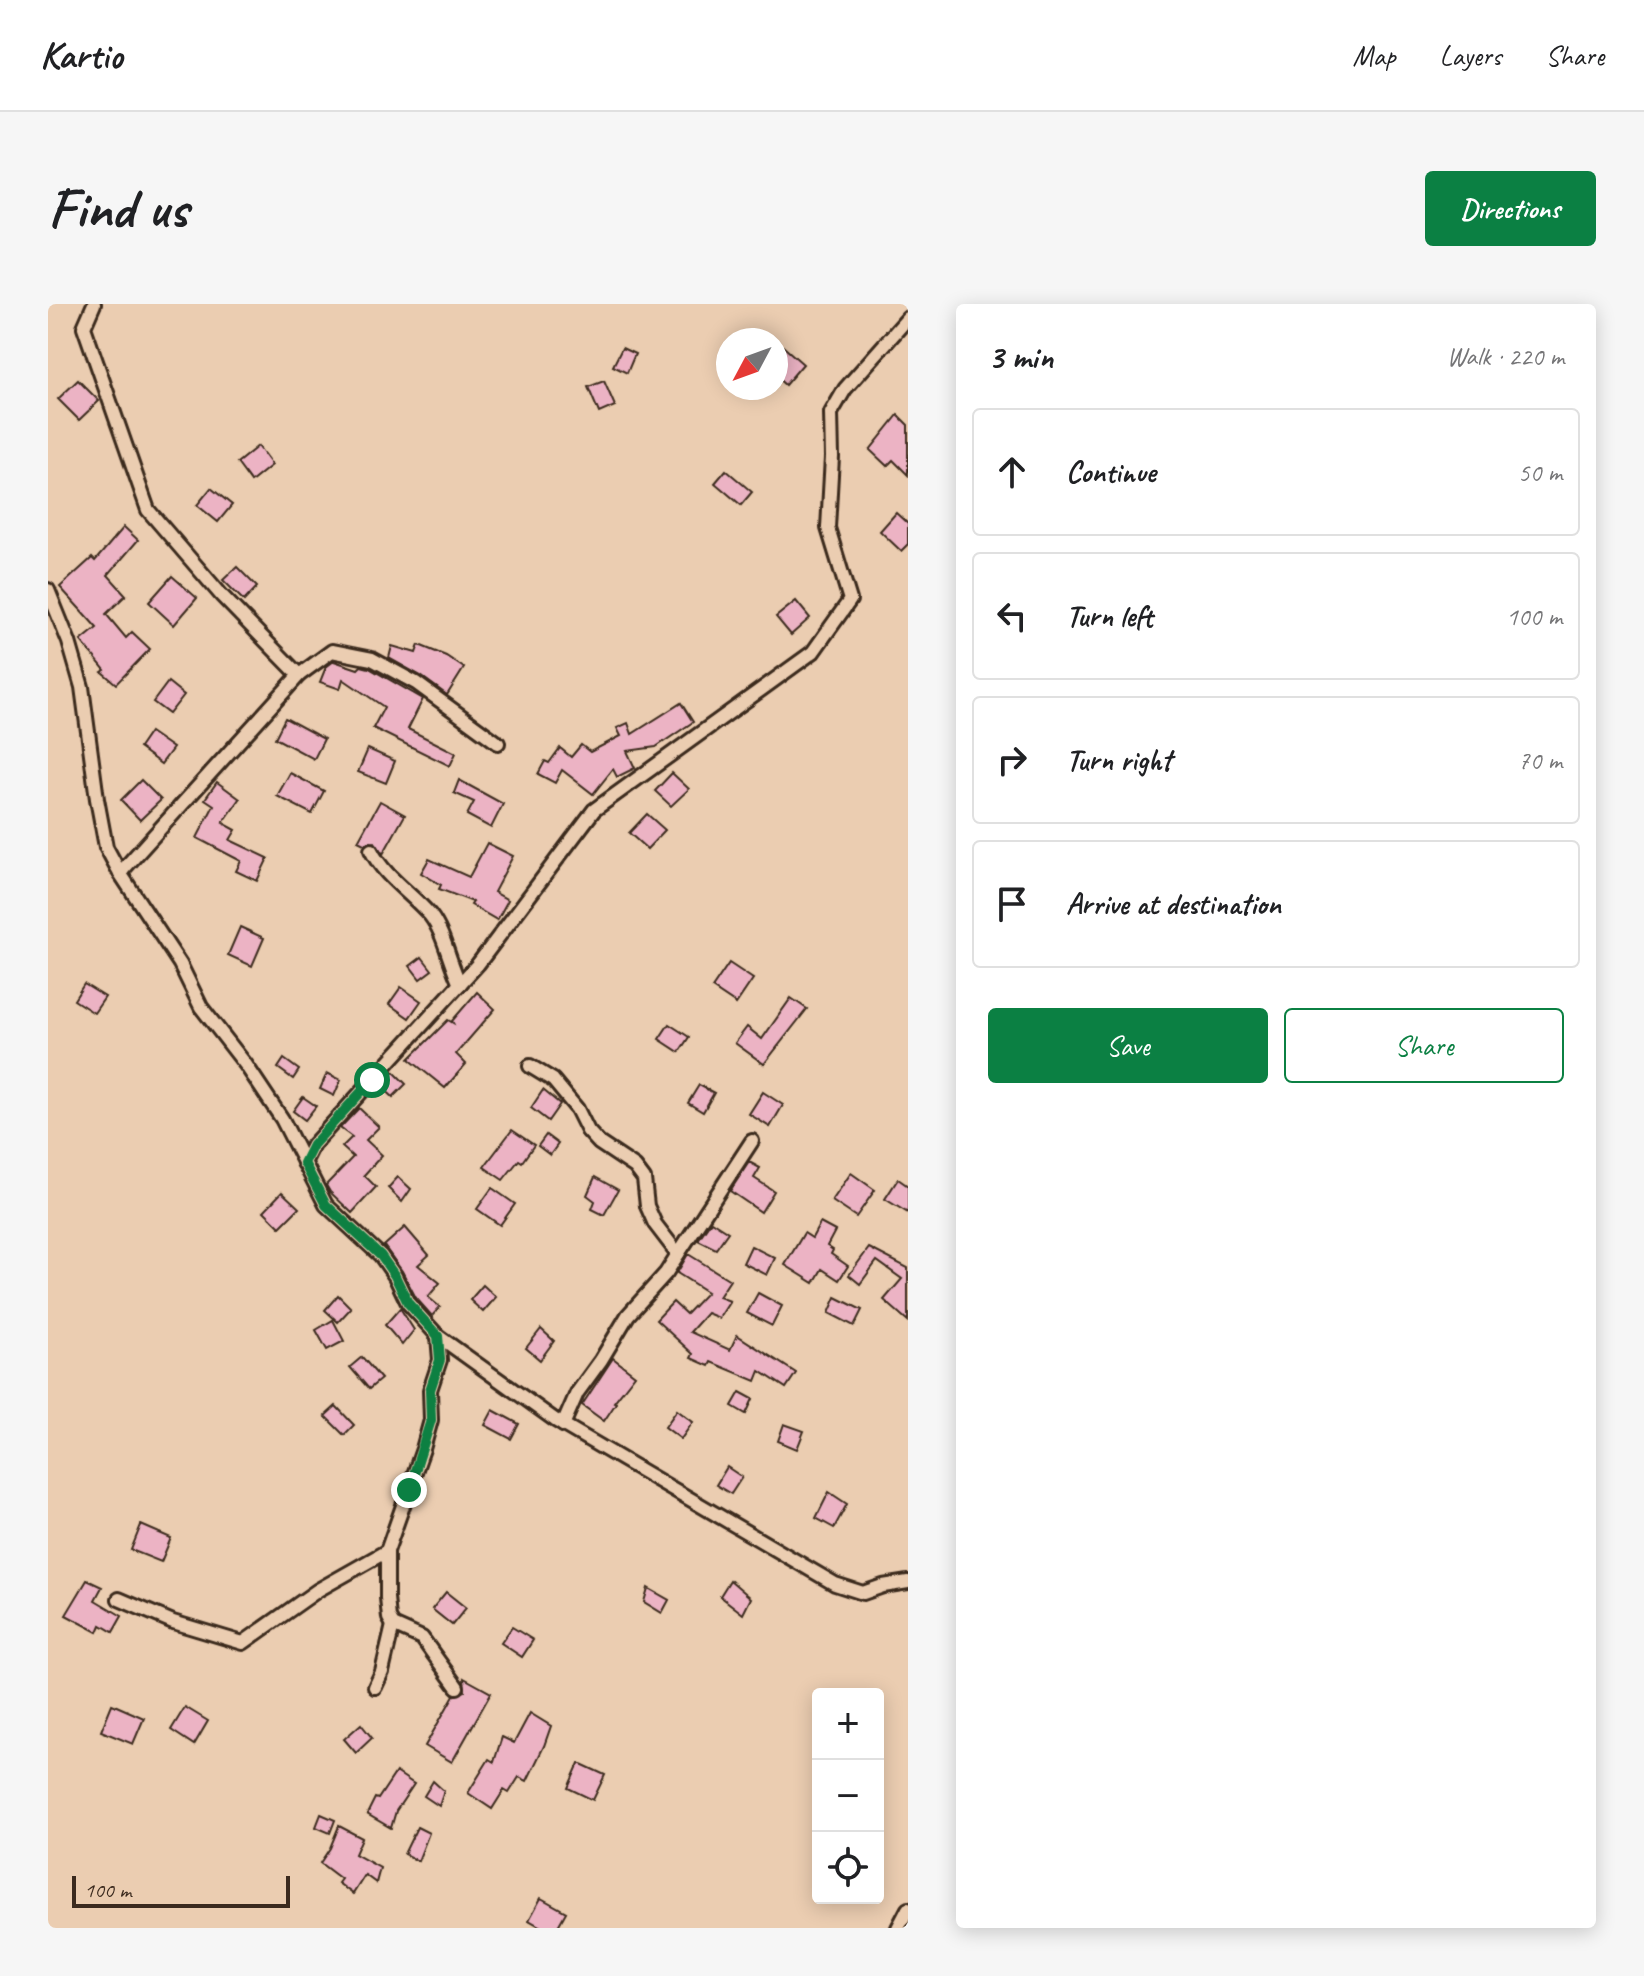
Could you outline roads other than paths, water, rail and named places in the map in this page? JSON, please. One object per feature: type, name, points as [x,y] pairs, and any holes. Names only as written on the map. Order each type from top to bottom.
[{"type":"street","points":[[94,304],[84,327],[148,510],[222,596],[299,675]]},
{"type":"street","points":[[304,1163],[313,1145],[460,984],[521,909],[594,810],[813,652],[850,600],[828,528],[831,413],[845,389],[908,318]]},
{"type":"street","points":[[48,590],[69,642],[82,687],[106,847],[180,964],[201,1007],[246,1065],[282,1119],[326,1205],[381,1256],[408,1303],[438,1336],[563,1425],[835,1584],[863,1593],[908,1582]]},
{"type":"street","points":[[120,873],[299,675],[332,651],[372,659],[416,683],[498,743]]},
{"type":"street","points":[[371,850],[383,871],[437,926],[460,984]]},
{"type":"street","points":[[530,1066],[553,1080],[599,1143],[635,1167],[644,1179],[647,1206],[655,1224],[678,1254]]},
{"type":"street","points":[[563,1425],[577,1393],[628,1315],[666,1273],[752,1141]]},
{"type":"street","points":[[438,1336],[440,1360],[430,1390],[431,1420],[387,1551],[387,1598],[393,1625],[422,1638],[457,1687]]},
{"type":"street","points":[[119,1599],[173,1622],[243,1643],[318,1590],[387,1551]]},
{"type":"street","points":[[375,1687],[382,1672],[393,1625]]},
{"type":"street","points":[[898,1928],[908,1909]]}]
